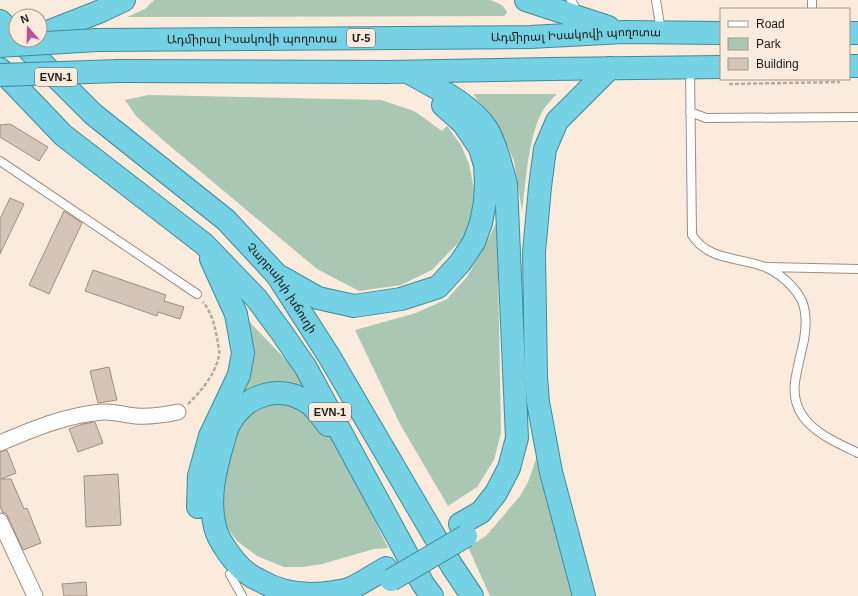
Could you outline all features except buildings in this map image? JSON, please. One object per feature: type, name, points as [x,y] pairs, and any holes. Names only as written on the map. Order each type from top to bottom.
[{"type":"highway","points":[[48,31],[124,0]]},
{"type":"highway","points":[[526,0],[624,32]]},
{"type":"highway","name":"Չարբախի խճուղի","points":[[0,21],[8,32]]},
{"type":"highway","name":"Ադմիրալ Իսակովի պողոտա","points":[[48,41],[530,37],[624,32],[661,34],[720,33]]},
{"type":"highway","name":"Չարբախի խճուղի","points":[[22,48],[93,114],[226,220],[277,275],[329,356],[452,566],[472,596]]},
{"type":"highway","points":[[0,76],[119,71],[408,72],[690,67],[720,75]]},
{"type":"highway","points":[[584,596],[551,472],[538,402],[536,377],[534,252],[545,150],[557,121],[610,68]]},
{"type":"highway","name":"EVN-1","points":[[0,69],[63,135],[204,244],[256,299],[306,368],[423,584],[432,596]]},
{"type":"highway","points":[[277,275],[318,298],[354,306],[401,300],[438,287],[460,263],[474,242],[481,223],[485,196],[485,165],[480,148],[463,123],[446,107],[419,89],[386,72]]},
{"type":"highway","points":[[358,596],[389,574],[463,530],[481,512],[496,493],[510,468],[517,438],[506,184],[500,161],[488,130],[475,114],[408,72]]},
{"type":"highway","points":[[204,244],[236,314],[243,353],[239,375],[210,436],[199,476],[198,509],[211,551],[230,574],[252,592],[264,596]]},
{"type":"highway","points":[[354,455],[310,405],[298,397],[284,393],[272,392],[258,396],[241,408],[229,424],[219,456],[211,492],[215,528],[224,546],[233,559],[248,574],[268,585],[290,593],[318,595],[348,589],[389,574]]},
{"type":"highway","points":[[463,530],[484,524],[510,494],[531,441],[538,402]]},
{"type":"street","points":[[0,443],[34,429],[70,417],[104,412],[136,416],[158,416],[178,412]]},
{"type":"street","points":[[0,521],[35,596]]},
{"type":"lane","points":[[571,0],[581,19]]},
{"type":"lane","points":[[656,0],[661,34]]},
{"type":"lane","points":[[690,67],[692,235],[697,243],[706,250],[726,258],[764,266],[858,269]]},
{"type":"lane","points":[[690,112],[706,118],[858,117]]},
{"type":"lane","points":[[0,161],[197,294]]},
{"type":"lane","points":[[764,266],[785,280],[796,291],[802,302],[805,315],[805,330],[795,383],[795,396],[804,419],[811,427],[858,453]]},
{"type":"lane","points":[[230,574],[242,596]]},
{"type":"path","points":[[178,412],[198,394],[212,374],[220,354],[214,323],[207,307],[197,294]]},
{"type":"green space","points":[[154,0],[490,0],[503,6],[507,13],[504,16],[127,17],[145,9]]},
{"type":"green space","points":[[473,94],[557,94],[548,103],[543,111],[533,136],[528,161],[522,211],[514,161],[500,129]]},
{"type":"green space","points":[[148,95],[381,100],[414,111],[442,131],[447,126],[461,145],[469,164],[474,189],[474,214],[466,235],[432,270],[401,285],[359,291],[317,269],[136,116],[125,100]]},
{"type":"green space","points":[[497,221],[501,433],[494,460],[477,487],[448,506],[400,424],[355,330],[416,313],[447,299],[467,277]]},
{"type":"green space","points":[[241,313],[287,361],[322,412],[302,394],[241,403]]},
{"type":"green space","points":[[265,399],[309,411],[334,434],[388,548],[374,549],[322,564],[303,567],[284,567],[257,556],[237,541],[222,521],[217,496],[232,428]]},
{"type":"green space","points":[[539,451],[575,596],[490,596],[468,547],[486,536],[520,496],[528,482]]}]
